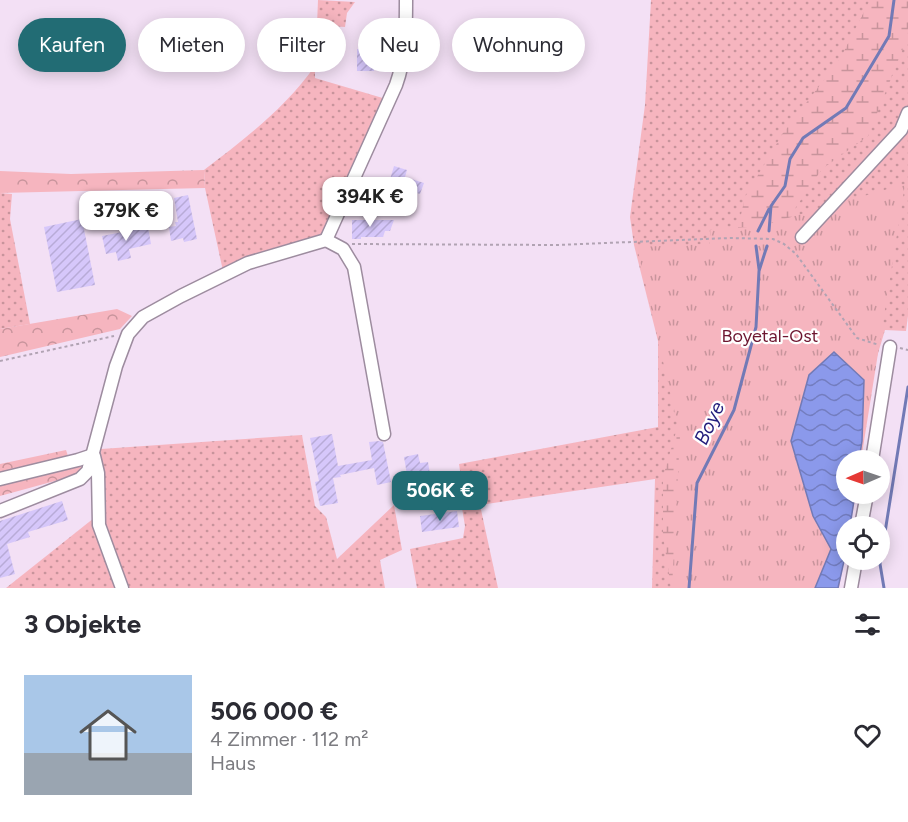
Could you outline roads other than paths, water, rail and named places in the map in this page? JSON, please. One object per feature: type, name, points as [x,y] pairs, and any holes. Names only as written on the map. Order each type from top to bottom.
[{"type":"street","points":[[332,242],[396,85],[404,59],[406,0]]},
{"type":"street","points":[[802,237],[901,130],[908,113]]},
{"type":"street","points":[[0,511],[80,479],[88,471],[116,366],[128,334],[143,317],[248,263],[332,242]]},
{"type":"street","points":[[332,242],[348,255],[354,267],[384,434]]},
{"type":"street","points":[[874,450],[890,347]]},
{"type":"street","points":[[0,479],[93,455]]},
{"type":"street","points":[[93,455],[98,474],[99,525],[122,588]]},
{"type":"street","points":[[851,588],[854,570]]},
{"type":"water","points":[[834,352],[864,380],[861,450],[836,450],[836,504],[853,504],[852,516],[836,516],[836,570],[842,570],[838,588],[815,588],[831,549],[813,516],[791,441],[809,375]]},
{"type":"waterway","name":"Boye","points":[[769,231],[771,206],[785,186],[790,159],[803,138],[846,108],[889,36],[894,0]]},
{"type":"waterway","name":"Boye","points":[[758,231],[769,209]]},
{"type":"waterway","name":"Boye","points":[[756,246],[759,269]]},
{"type":"waterway","name":"Boye","points":[[689,588],[697,483],[734,410],[756,327],[759,271],[767,246]]},
{"type":"waterway","name":"Boye","points":[[884,588],[880,564],[908,387]]},
{"type":"park label","name":"Boyetal-Ost","points":[[770,336]]}]
